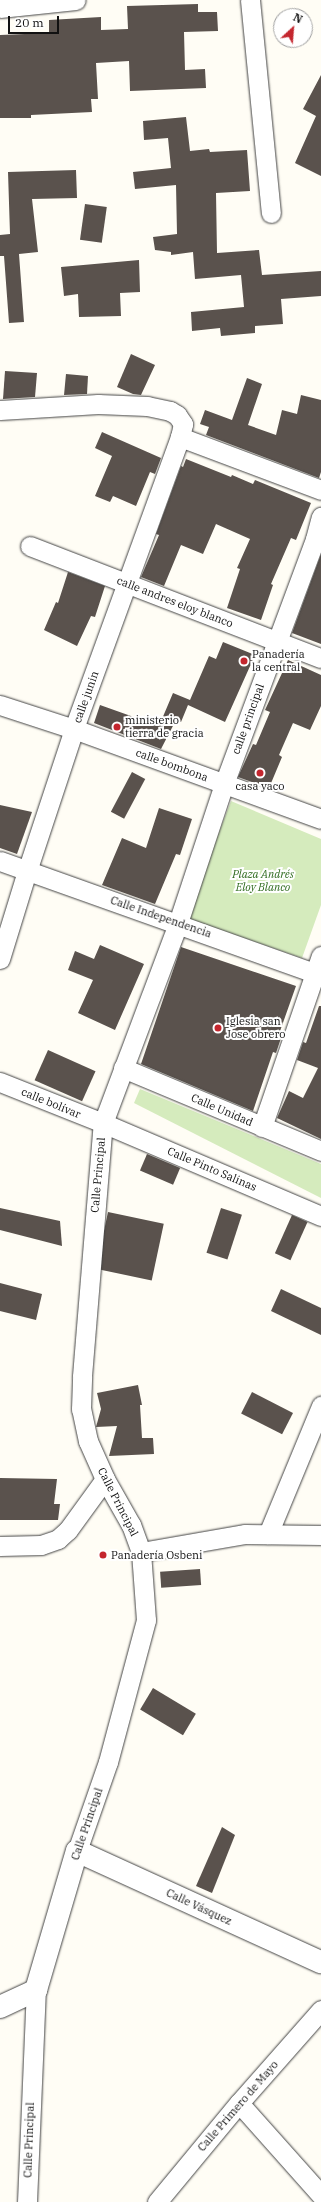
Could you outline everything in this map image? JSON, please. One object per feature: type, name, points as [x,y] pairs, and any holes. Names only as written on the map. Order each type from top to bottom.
[{"type":"street","points":[[0,8],[76,0]]},
{"type":"street","points":[[250,0],[271,213]]},
{"type":"street","points":[[0,410],[98,404],[162,408],[176,415],[183,424],[180,437],[321,490]]},
{"type":"street","name":"calle junin","points":[[0,959],[27,871],[74,729],[180,437]]},
{"type":"street","name":"calle principal","points":[[178,923],[224,784],[276,640],[315,539],[321,517]]},
{"type":"street","name":"calle andres eloy blanco","points":[[30,546],[321,658]]},
{"type":"street","name":"calle bombona","points":[[0,705],[74,729],[321,819]]},
{"type":"street","name":"Calle Independencia","points":[[0,861],[178,923],[319,968]]},
{"type":"street","name":"Calle Principal","points":[[27,2202],[36,1990],[77,1851],[108,1762],[146,1620],[141,1552],[131,1525],[105,1479],[88,1441],[80,1409],[103,1123],[178,923]]},
{"type":"street","points":[[262,1127],[319,968]]},
{"type":"street","name":"Calle Unidad","points":[[124,1068],[321,1151]]},
{"type":"street","name":"calle bolívar","points":[[0,1082],[103,1123]]},
{"type":"street","name":"Calle Pinto Salinas","points":[[103,1123],[321,1216]]},
{"type":"street","points":[[268,1534],[321,1406]]},
{"type":"street","points":[[0,1546],[41,1545],[58,1539],[68,1530],[105,1479]]},
{"type":"street","points":[[141,1552],[245,1534],[321,1535]]},
{"type":"street","name":"Calle Vásquez","points":[[77,1851],[321,1962]]},
{"type":"street","points":[[0,2007],[36,1990]]},
{"type":"street","name":"Calle Primero de Mayo","points":[[157,2202],[239,2103],[321,2010]]},
{"type":"street","points":[[239,2103],[321,2195]]},
{"type":"green space","name":"Plaza Andrés Eloy Blanco","points":[[231,801],[321,839],[321,905],[302,958],[186,918]]},
{"type":"green space","points":[[140,1089],[321,1164],[321,1198],[134,1103]]},
{"type":"building","points":[[198,4],[198,12],[217,12],[218,31],[184,32],[185,70],[205,69],[206,88],[130,91],[129,61],[96,63],[98,99],[91,99],[92,112],[31,115],[31,118],[0,118],[0,35],[49,33],[49,20],[101,17],[101,30],[128,29],[127,6]]},
{"type":"building","points":[[321,75],[321,176],[295,163],[316,116],[303,109]]},
{"type":"building","points":[[186,117],[190,151],[209,149],[210,152],[247,150],[250,191],[216,193],[217,253],[259,250],[262,275],[321,271],[321,296],[281,299],[283,324],[255,326],[255,333],[221,336],[220,328],[192,331],[191,312],[244,307],[241,275],[195,279],[193,252],[171,255],[171,252],[155,250],[153,237],[177,234],[176,185],[135,189],[133,172],[171,168],[168,138],[144,140],[143,121]]},
{"type":"building","points":[[76,170],[77,198],[32,199],[38,252],[19,254],[24,322],[9,323],[4,256],[0,256],[0,235],[10,234],[8,172]]},
{"type":"building","points":[[85,204],[107,207],[102,243],[80,240]]},
{"type":"building","points":[[139,260],[140,292],[120,293],[121,316],[79,317],[78,294],[64,296],[61,267]]},
{"type":"building","points":[[131,354],[155,365],[141,395],[133,394],[117,387]]},
{"type":"building","points":[[5,371],[37,373],[35,397],[3,399]]},
{"type":"building","points":[[66,374],[88,376],[87,394],[64,395]]},
{"type":"building","points":[[247,378],[262,384],[248,425],[276,435],[282,410],[297,414],[301,395],[321,400],[321,472],[319,478],[206,435],[209,427],[200,424],[205,410],[232,420]]},
{"type":"building","points":[[102,432],[161,458],[155,474],[150,472],[136,506],[113,496],[110,502],[95,496],[112,456],[95,448]]},
{"type":"building","points":[[186,459],[253,484],[255,480],[311,503],[296,540],[291,538],[271,584],[273,585],[261,620],[227,608],[240,569],[237,568],[250,539],[216,524],[203,554],[181,545],[164,586],[141,577],[159,535],[156,534],[181,466],[183,467]]},
{"type":"building","points":[[321,554],[321,644],[292,633]]},
{"type":"building","points":[[68,572],[105,586],[95,617],[91,616],[77,646],[44,630],[56,602],[58,603]]},
{"type":"building","points":[[223,642],[255,655],[225,722],[188,705],[181,722],[176,720],[161,749],[94,723],[100,705],[159,726],[173,693],[190,700],[209,656],[216,659]]},
{"type":"building","points":[[288,660],[321,675],[321,706],[310,730],[293,723],[279,755],[282,757],[269,788],[238,777],[253,744],[256,745],[270,712],[265,710]]},
{"type":"building","points":[[132,772],[145,779],[124,819],[111,812]]},
{"type":"building","points":[[0,805],[32,812],[17,854],[0,848]]},
{"type":"building","points":[[159,808],[192,819],[180,855],[176,854],[155,904],[102,885],[122,838],[146,848]]},
{"type":"building","points":[[100,945],[144,964],[115,1030],[78,1013],[93,980],[68,970],[75,951],[94,959]]},
{"type":"building","name":"Iglesia san Jose obrero","points":[[181,947],[296,986],[279,1034],[282,1035],[276,1053],[273,1052],[253,1111],[141,1064]]},
{"type":"building","points":[[319,1006],[321,1006],[321,1139],[277,1118],[289,1091],[303,1098],[318,1068],[297,1060],[303,1042],[306,1043]]},
{"type":"building","points":[[48,1050],[96,1071],[82,1101],[35,1080]]},
{"type":"building","points":[[147,1154],[180,1168],[173,1185],[140,1171]]},
{"type":"building","points":[[0,1208],[60,1221],[62,1246],[0,1230]]},
{"type":"building","points":[[221,1208],[242,1215],[227,1259],[206,1253]]},
{"type":"building","points":[[108,1212],[164,1224],[152,1281],[96,1269]]},
{"type":"building","points":[[292,1215],[308,1222],[290,1260],[275,1253]]},
{"type":"building","points":[[0,1283],[42,1294],[36,1320],[0,1311]]},
{"type":"building","points":[[281,1289],[321,1308],[321,1335],[271,1311]]},
{"type":"building","points":[[138,1385],[142,1405],[140,1405],[142,1438],[153,1438],[154,1454],[109,1456],[117,1426],[96,1427],[101,1409],[97,1393]]},
{"type":"building","points":[[252,1392],[293,1413],[282,1434],[241,1413]]},
{"type":"building","points":[[0,1478],[57,1479],[54,1504],[60,1504],[58,1520],[0,1520]]},
{"type":"building","points":[[200,1569],[201,1585],[161,1588],[160,1572]]},
{"type":"building","points":[[153,1688],[196,1714],[183,1735],[140,1709]]},
{"type":"building","points":[[222,1827],[235,1835],[212,1893],[196,1886]]},
{"type":"place","name":"Panadería la central","points":[[244,661]]},
{"type":"place","name":"ministerio tierra de gracia","points":[[117,727]]},
{"type":"place","name":"casa yaco","points":[[260,773]]},
{"type":"place","name":"Iglesia san Jose obrero","points":[[218,1028]]},
{"type":"place","name":"Panadería Osbeni","points":[[103,1555]]}]
